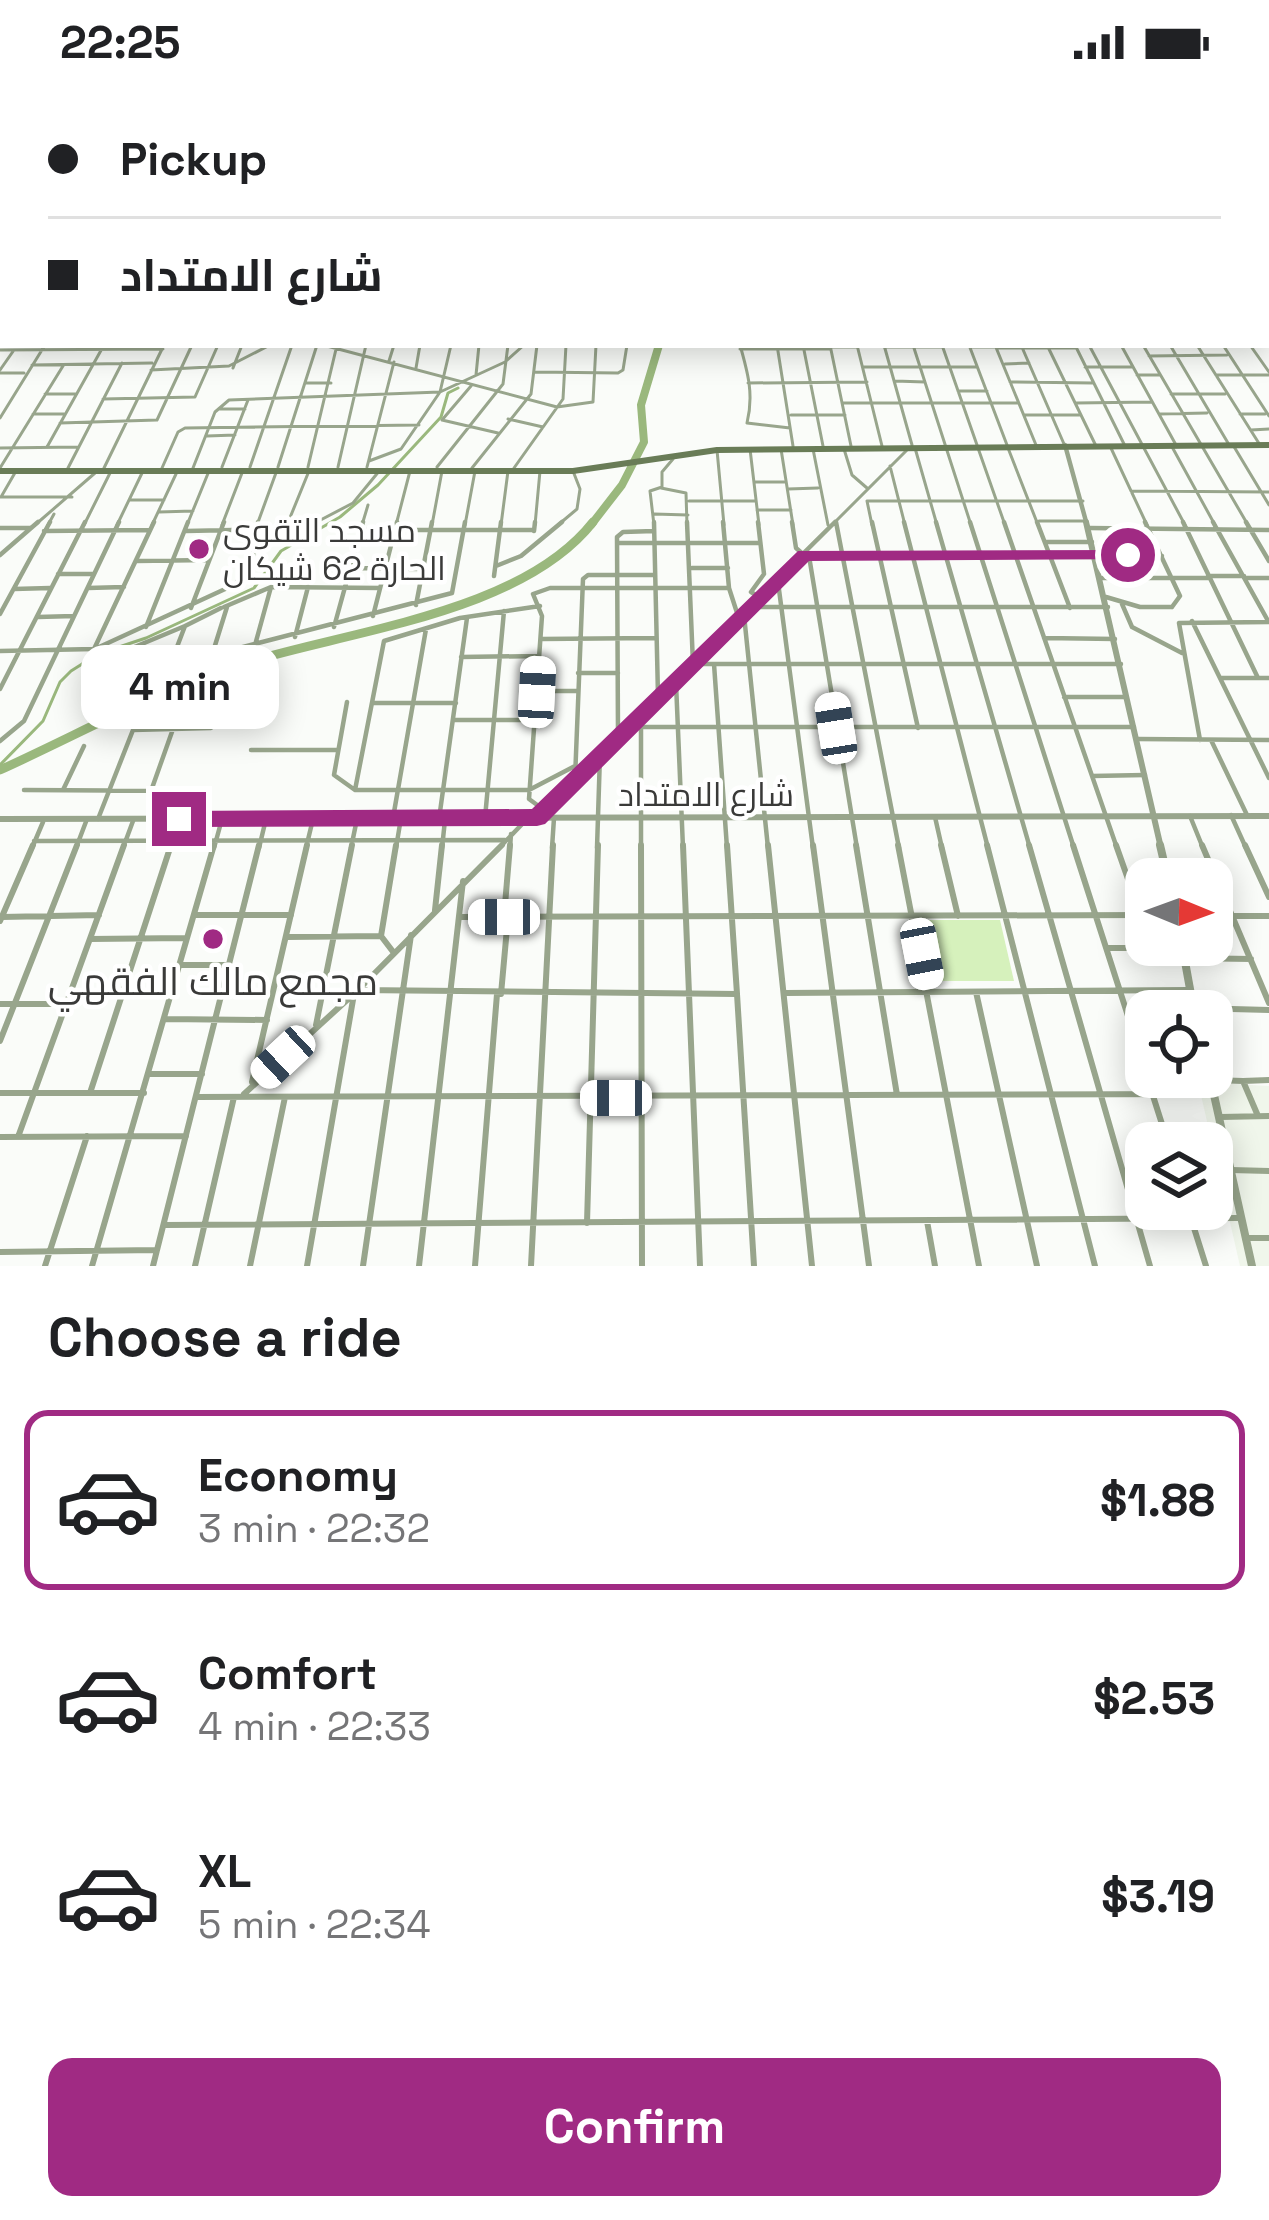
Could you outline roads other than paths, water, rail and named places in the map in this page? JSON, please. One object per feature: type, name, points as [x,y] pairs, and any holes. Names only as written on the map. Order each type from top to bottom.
[{"type":"main road","points":[[0,471],[573,471],[715,446],[1266,447]]},
{"type":"main road","points":[[1008,447],[1068,446]]},
{"type":"main road","points":[[645,459],[717,449],[912,448]]},
{"type":"main road","points":[[308,469],[368,464],[440,469]]},
{"type":"main road","points":[[511,470],[611,466]]},
{"type":"main road","points":[[0,471],[246,469]]},
{"type":"street","points":[[0,350],[34,348]]},
{"type":"street","points":[[0,418],[43,348]]},
{"type":"street","points":[[47,447],[102,348]]},
{"type":"street","points":[[0,689],[80,531],[125,422],[163,348]]},
{"type":"street","points":[[60,423],[157,420],[191,348]]},
{"type":"street","points":[[104,399],[195,397],[217,348]]},
{"type":"street","points":[[232,368],[241,348]]},
{"type":"street","points":[[32,365],[232,368],[254,360],[267,348]]},
{"type":"street","points":[[191,608],[265,427],[291,348]]},
{"type":"street","points":[[0,651],[94,649],[191,608],[242,578],[319,348]]},
{"type":"street","points":[[278,531],[291,522],[332,383],[337,348]]},
{"type":"street","points":[[341,348],[557,407],[593,402],[596,348]]},
{"type":"street","points":[[338,467],[365,348]]},
{"type":"street","points":[[368,464],[393,348]]},
{"type":"street","points":[[416,368],[419,348]]},
{"type":"street","points":[[368,464],[398,452],[430,416],[450,348]]},
{"type":"street","points":[[476,376],[479,348]]},
{"type":"street","points":[[416,605],[440,469],[503,385],[507,348]]},
{"type":"street","points":[[193,467],[220,409],[229,400],[440,392],[505,362],[521,348]]},
{"type":"street","points":[[380,587],[271,587],[108,657],[84,702],[212,655],[334,627],[455,591],[474,469],[508,419],[532,394],[537,348]]},
{"type":"street","points":[[494,576],[511,470],[563,399],[566,348]]},
{"type":"street","points":[[536,372],[622,372],[626,348]]},
{"type":"street","points":[[740,348],[752,404],[747,423],[790,428]]},
{"type":"street","points":[[777,348],[793,446]]},
{"type":"street","points":[[804,348],[823,446]]},
{"type":"street","points":[[830,348],[852,475],[867,490],[877,557],[918,728]]},
{"type":"street","points":[[858,348],[882,446]]},
{"type":"street","points":[[885,348],[1125,1180]]},
{"type":"street","points":[[914,348],[1125,1003]]},
{"type":"street","points":[[944,348],[1125,867]]},
{"type":"street","points":[[971,348],[1070,608]]},
{"type":"street","points":[[996,348],[1036,445]]},
{"type":"street","points":[[1023,348],[1068,446],[1164,858]]},
{"type":"street","points":[[1049,348],[1096,446]]},
{"type":"street","points":[[1076,348],[1125,446]]},
{"type":"street","points":[[1090,348],[1258,678]]},
{"type":"street","points":[[1123,348],[1269,622],[1183,621]]},
{"type":"street","points":[[1145,348],[1269,561]]},
{"type":"street","points":[[1172,348],[1269,505]]},
{"type":"street","points":[[1198,348],[1266,447]]},
{"type":"street","points":[[1225,348],[1269,415]]},
{"type":"street","points":[[1252,348],[1269,374]]},
{"type":"street","points":[[0,372],[14,350]]},
{"type":"street","points":[[1257,355],[1269,355]]},
{"type":"street","points":[[1149,356],[1230,356]]},
{"type":"street","points":[[68,468],[122,363]]},
{"type":"street","points":[[1003,364],[1029,363]]},
{"type":"street","points":[[0,471],[64,364]]},
{"type":"street","points":[[863,367],[977,367]]},
{"type":"street","points":[[1085,367],[1133,367]]},
{"type":"street","points":[[0,372],[27,373]]},
{"type":"street","points":[[1216,375],[1269,374]]},
{"type":"street","points":[[1138,375],[1160,375]]},
{"type":"street","points":[[748,382],[867,382]]},
{"type":"street","points":[[895,382],[925,382]]},
{"type":"street","points":[[1010,382],[1094,382]]},
{"type":"street","points":[[305,383],[332,383]]},
{"type":"street","points":[[471,386],[442,419],[498,433]]},
{"type":"street","points":[[958,391],[986,391]]},
{"type":"street","points":[[45,394],[76,394]]},
{"type":"street","points":[[1171,394],[1228,394]]},
{"type":"street","points":[[222,467],[249,397]]},
{"type":"street","points":[[1076,403],[1152,402]]},
{"type":"street","points":[[842,403],[1018,403]]},
{"type":"street","points":[[220,409],[245,410]]},
{"type":"street","points":[[1159,414],[1210,413]]},
{"type":"street","points":[[33,414],[65,414]]},
{"type":"street","points":[[1240,414],[1269,415]]},
{"type":"street","points":[[1024,415],[1082,415]]},
{"type":"street","points":[[789,416],[845,416]]},
{"type":"street","points":[[508,419],[543,427]]},
{"type":"street","points":[[161,468],[178,432],[419,425]]},
{"type":"street","points":[[1250,430],[1269,429]]},
{"type":"street","points":[[207,436],[235,435]]},
{"type":"street","points":[[1106,597],[1122,604],[1172,607],[1181,601],[1110,446]]},
{"type":"street","points":[[0,448],[78,447]]},
{"type":"street","points":[[194,1266],[237,1097],[356,992],[463,881],[544,810],[912,448]]},
{"type":"street","points":[[717,449],[729,588],[741,617],[750,664],[812,1266]]},
{"type":"street","points":[[750,449],[764,574],[752,592],[761,598]]},
{"type":"street","points":[[781,449],[796,548],[807,555],[1162,556]]},
{"type":"street","points":[[813,449],[829,529]]},
{"type":"street","points":[[661,488],[662,472],[677,454]]},
{"type":"street","points":[[890,466],[1095,1266]]},
{"type":"street","points":[[186,531],[298,530],[321,522],[390,469]]},
{"type":"street","points":[[3,551],[104,470]]},
{"type":"street","points":[[373,616],[410,470]]},
{"type":"street","points":[[0,740],[22,724],[143,471]]},
{"type":"street","points":[[94,649],[177,471]]},
{"type":"street","points":[[146,627],[208,471]]},
{"type":"street","points":[[533,530],[540,471]]},
{"type":"street","points":[[496,566],[521,556],[577,509],[580,489],[573,471]]},
{"type":"street","points":[[14,474],[1,499],[72,497]]},
{"type":"street","points":[[754,482],[820,488]]},
{"type":"street","points":[[658,699],[654,514],[649,493],[661,488],[686,492],[693,664]]},
{"type":"street","points":[[1130,491],[1269,491]]},
{"type":"street","points":[[129,500],[164,500]]},
{"type":"street","points":[[687,502],[755,501]]},
{"type":"street","points":[[867,501],[1083,501]]},
{"type":"street","points":[[334,627],[368,505]]},
{"type":"street","points":[[757,510],[791,510]]},
{"type":"street","points":[[159,512],[193,511]]},
{"type":"street","points":[[1,610],[55,512]]},
{"type":"street","points":[[654,514],[688,515]]},
{"type":"street","points":[[1037,521],[1150,529],[1269,530]]},
{"type":"street","points":[[836,522],[979,1266]]},
{"type":"street","points":[[0,528],[34,528]]},
{"type":"street","points":[[44,531],[150,530]]},
{"type":"street","points":[[360,530],[533,530],[540,537]]},
{"type":"street","points":[[619,736],[617,543],[620,532],[654,531]]},
{"type":"street","points":[[1045,542],[1092,542]]},
{"type":"street","points":[[617,543],[759,543]]},
{"type":"street","points":[[807,555],[897,1095]]},
{"type":"street","points":[[136,561],[209,560]]},
{"type":"street","points":[[349,568],[422,568]]},
{"type":"street","points":[[691,568],[728,568]]},
{"type":"street","points":[[58,574],[94,574]]},
{"type":"street","points":[[575,779],[582,588],[588,574],[655,575]]},
{"type":"street","points":[[1101,578],[1269,578]]},
{"type":"street","points":[[778,582],[869,1266]]},
{"type":"street","points":[[88,588],[124,587]]},
{"type":"street","points":[[255,645],[271,587]]},
{"type":"street","points":[[295,637],[308,587]]},
{"type":"street","points":[[14,589],[51,588]]},
{"type":"street","points":[[544,810],[530,801],[529,790],[541,639],[540,606],[532,596],[542,589],[729,588]]},
{"type":"street","points":[[1122,604],[1132,627],[1182,653]]},
{"type":"street","points":[[355,790],[384,641],[398,633],[540,606]]},
{"type":"street","points":[[212,655],[228,608],[224,607]]},
{"type":"street","points":[[753,607],[1108,608]]},
{"type":"street","points":[[1172,607],[1183,621]]},
{"type":"street","points":[[485,818],[505,611]]},
{"type":"street","points":[[37,617],[74,616]]},
{"type":"street","points":[[434,910],[443,790],[466,618]]},
{"type":"street","points":[[1183,621],[1177,632],[1191,680],[1188,709],[1200,740]]},
{"type":"street","points":[[1192,621],[1269,778]]},
{"type":"street","points":[[166,674],[185,626]]},
{"type":"street","points":[[394,952],[381,935],[426,629]]},
{"type":"street","points":[[541,639],[657,638]]},
{"type":"street","points":[[1044,638],[1115,638]]},
{"type":"street","points":[[119,692],[137,646]]},
{"type":"street","points":[[461,657],[539,656]]},
{"type":"street","points":[[693,664],[1121,664]]},
{"type":"street","points":[[714,664],[754,1266]]},
{"type":"street","points":[[578,673],[618,673]]},
{"type":"street","points":[[1221,678],[1269,678]]},
{"type":"street","points":[[676,682],[700,1266]]},
{"type":"street","points":[[537,692],[577,691]]},
{"type":"street","points":[[1064,697],[1127,697]]},
{"type":"street","points":[[347,702],[334,775],[355,790],[529,790],[574,766]]},
{"type":"street","points":[[374,704],[455,703]]},
{"type":"street","points":[[453,720],[535,720]]},
{"type":"street","points":[[628,728],[1134,727]]},
{"type":"street","points":[[0,1041],[79,842],[109,791],[133,730],[211,728]]},
{"type":"street","points":[[640,728],[642,1266]]},
{"type":"street","points":[[151,791],[173,729]]},
{"type":"street","points":[[1137,739],[1269,740]]},
{"type":"street","points":[[1211,740],[1247,815]]},
{"type":"street","points":[[63,790],[84,746]]},
{"type":"street","points":[[251,750],[338,750]]},
{"type":"street","points":[[586,1223],[600,754]]},
{"type":"street","points":[[1092,776],[1145,775]]},
{"type":"street","points":[[24,790],[194,791]]},
{"type":"street","points":[[1231,815],[1269,897]]},
{"type":"street","points":[[1190,816],[1208,858]]},
{"type":"street","name":"شارع الامتداد","points":[[0,820],[1269,816]]},
{"type":"street","points":[[935,817],[958,916]]},
{"type":"street","points":[[315,1028],[357,818]]},
{"type":"street","points":[[531,1266],[554,818]]},
{"type":"street","points":[[44,819],[1,919],[99,915]]},
{"type":"street","points":[[18,1137],[134,819]]},
{"type":"street","points":[[90,1093],[179,819]]},
{"type":"street","points":[[92,1266],[222,819]]},
{"type":"street","points":[[153,1266],[266,819]]},
{"type":"street","points":[[251,1087],[314,819]]},
{"type":"street","points":[[34,842],[508,837]]},
{"type":"street","points":[[476,1266],[506,917],[508,837]]},
{"type":"street","points":[[419,1266],[463,881]]},
{"type":"street","points":[[196,915],[291,915]]},
{"type":"street","points":[[459,917],[1125,915]]},
{"type":"street","points":[[1233,916],[1269,916]]},
{"type":"street","points":[[1233,918],[1269,1007],[1233,1008]]},
{"type":"street","points":[[286,937],[381,935]]},
{"type":"street","points":[[363,1266],[410,935]]},
{"type":"street","points":[[90,939],[188,938]]},
{"type":"street","points":[[1108,948],[1125,948]]},
{"type":"street","points":[[1233,957],[1251,959]]},
{"type":"street","points":[[181,965],[230,965]]},
{"type":"street","points":[[1186,966],[1190,990]]},
{"type":"street","points":[[785,993],[1125,990]]},
{"type":"street","points":[[356,992],[737,994]]},
{"type":"street","points":[[307,1266],[356,992]]},
{"type":"street","points":[[976,992],[1037,1266]]},
{"type":"street","points":[[0,1004],[172,995]]},
{"type":"street","points":[[165,1019],[267,1020]]},
{"type":"street","points":[[150,1074],[202,1074]]},
{"type":"street","points":[[1233,1080],[1269,1080]]},
{"type":"street","points":[[1243,1081],[1258,1116]]},
{"type":"street","points":[[196,1097],[538,1100],[997,1092],[1125,1096]]},
{"type":"street","points":[[0,1093],[145,1093]]},
{"type":"street","points":[[250,1266],[285,1097]]},
{"type":"street","points":[[1215,1098],[1220,1122]]},
{"type":"street","points":[[1219,1117],[1269,1116]]},
{"type":"street","points":[[45,1266],[87,1136]]},
{"type":"street","points":[[0,1137],[187,1136]]},
{"type":"street","points":[[1233,1165],[1269,1171]]},
{"type":"street","points":[[1233,1179],[1252,1266]]},
{"type":"street","points":[[1233,1217],[1241,1217]]},
{"type":"street","points":[[164,1226],[1125,1220]]},
{"type":"street","points":[[927,1221],[935,1266]]},
{"type":"street","points":[[1139,1230],[1150,1266]]},
{"type":"street","points":[[1195,1230],[1206,1266]]},
{"type":"street","points":[[1246,1238],[1269,1238]]},
{"type":"street","points":[[0,1252],[158,1250]]},
{"type":"waterway","points":[[591,525],[622,485],[644,442],[641,405],[658,348]]},
{"type":"waterway","points":[[0,765],[43,721],[60,682],[71,671],[98,654],[146,638],[254,588],[281,551],[340,517],[378,485],[441,417],[448,393],[458,388]]},
{"type":"waterway","points":[[0,770],[216,672],[470,602],[518,581],[560,555],[593,522]]},
{"type":"place","name":"مسجد التقوى الحارة 62 شيكان","points":[[199,549]]},
{"type":"place","name":"مجمع مالك الفقهي","points":[[213,939]]}]
